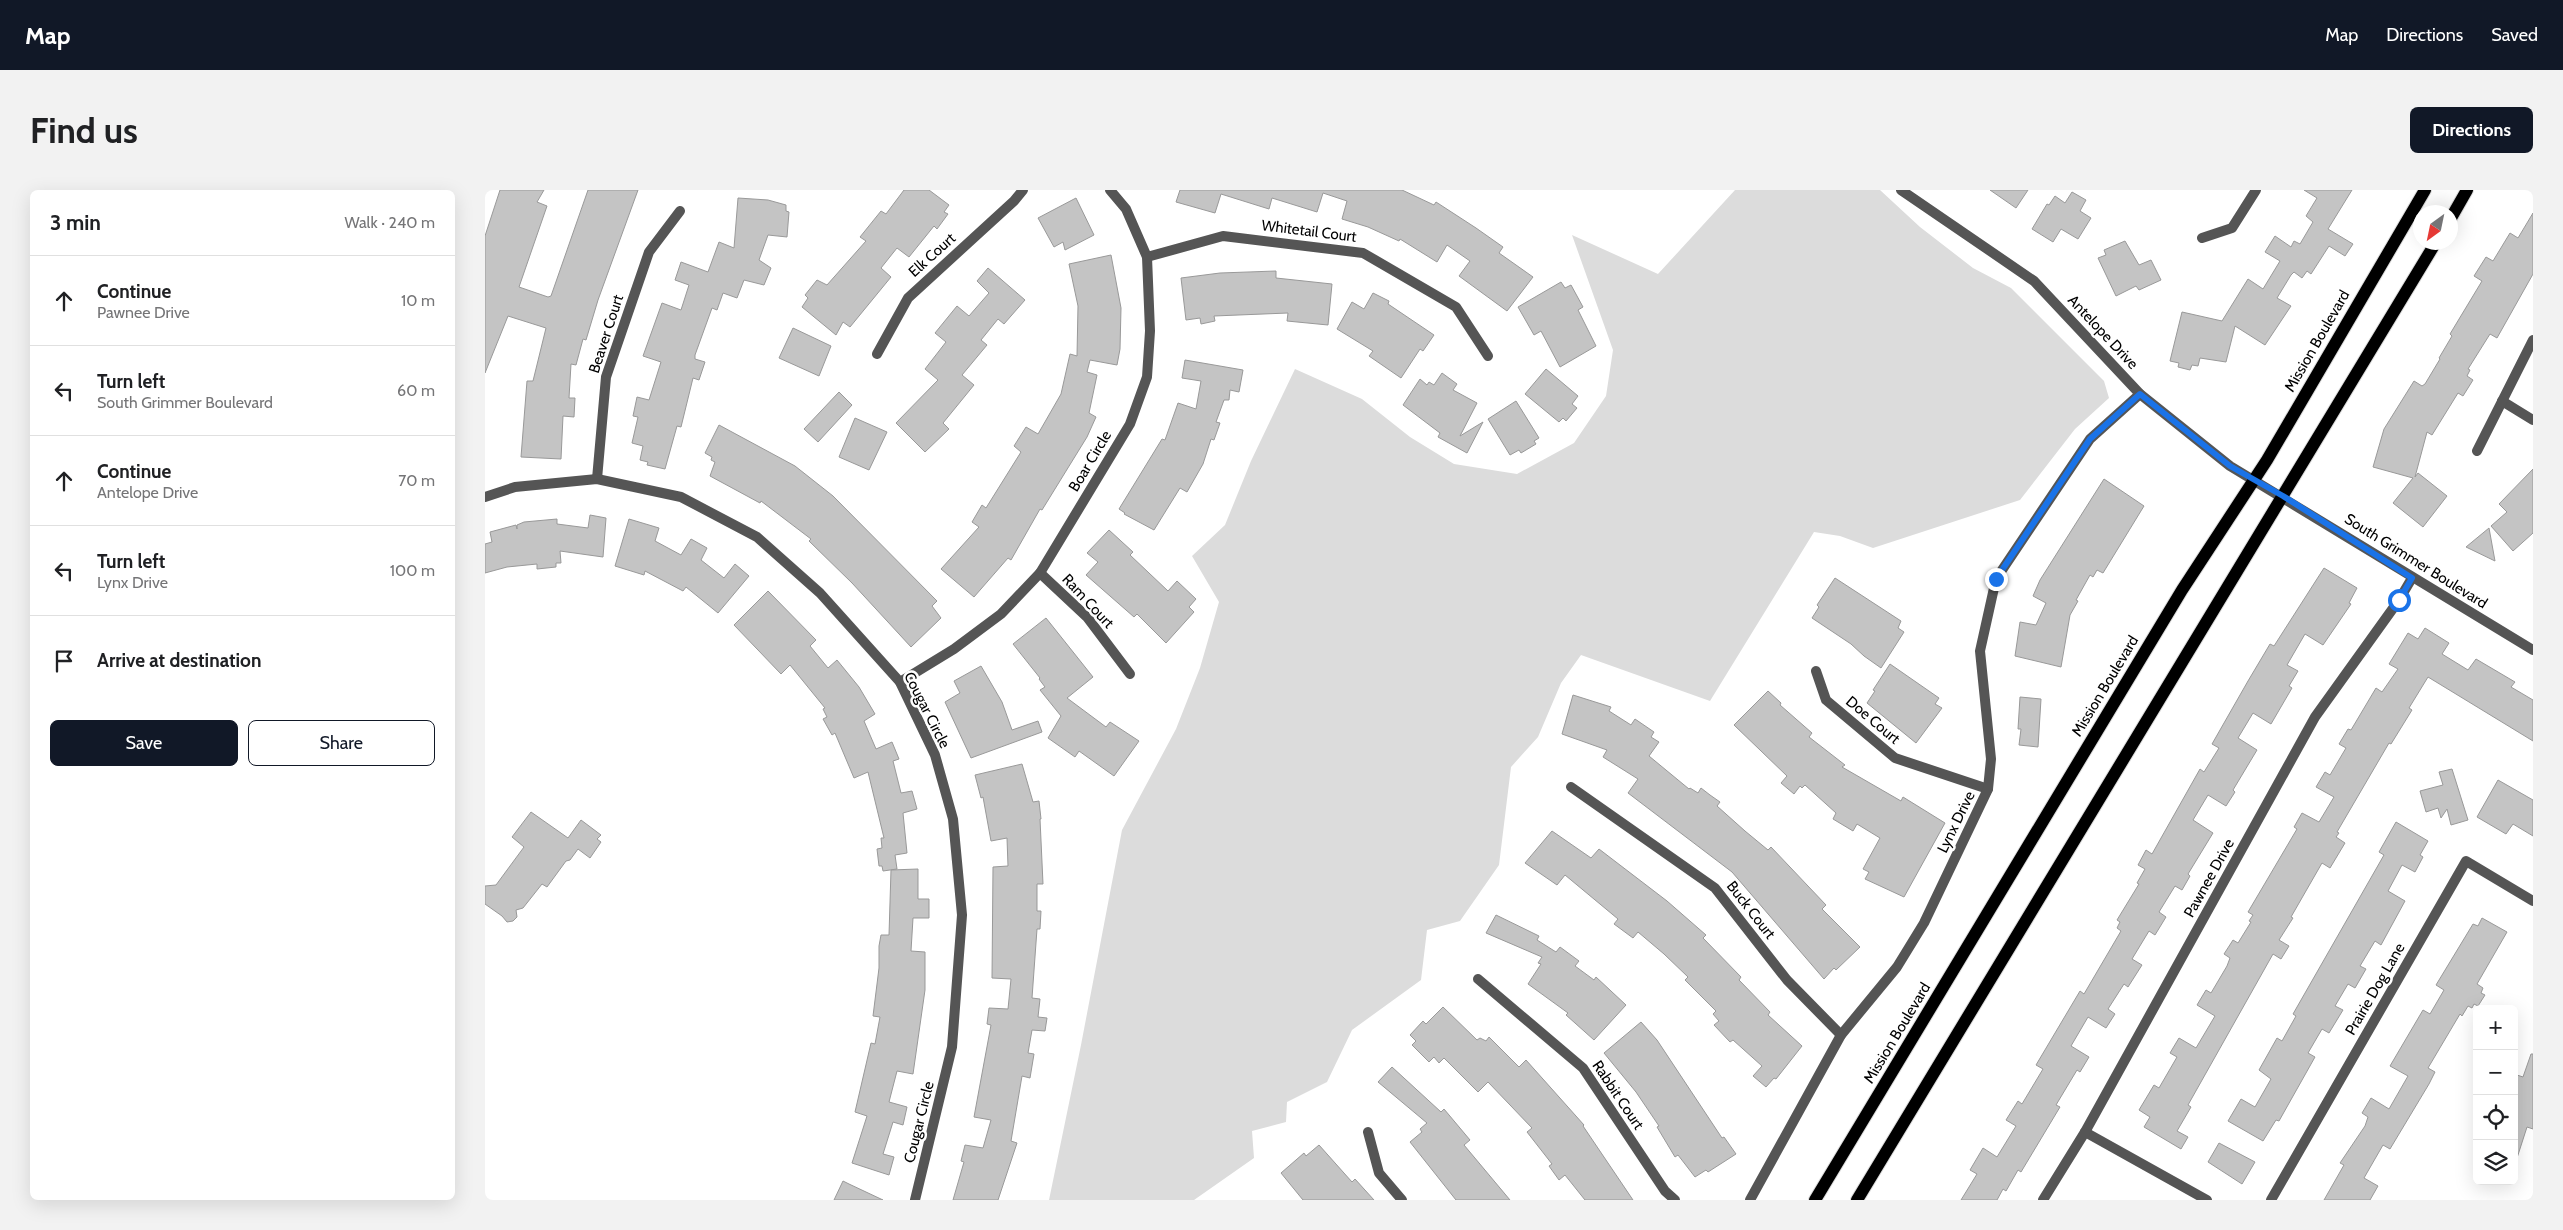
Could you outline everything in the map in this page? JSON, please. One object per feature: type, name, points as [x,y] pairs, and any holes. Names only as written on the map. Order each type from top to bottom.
[{"type":"main road","name":"Mission Boulevard","points":[[1815,1200],[2177,598],[2255,479],[2425,190]]},
{"type":"main road","points":[[2458,206],[2467,190]]},
{"type":"main road","points":[[1857,1200],[2431,250]]},
{"type":"street","name":"Elk Court","points":[[877,354],[908,298],[1014,201],[1023,190]]},
{"type":"street","name":"Boar Circle","points":[[900,682],[954,649],[1001,614],[1040,573],[1130,424],[1147,377],[1150,331],[1147,257],[1126,209],[1110,190]]},
{"type":"street","name":"Antelope Drive","points":[[1901,190],[2033,281],[2140,394],[2230,466],[2283,496]]},
{"type":"street","points":[[2202,238],[2232,228],[2256,190]]},
{"type":"street","name":"Beaver Court","points":[[597,479],[606,377],[649,252],[680,211]]},
{"type":"street","name":"Whitetail Court","points":[[1147,257],[1223,236],[1363,253],[1456,306],[1488,356]]},
{"type":"street","points":[[2477,451],[2533,340]]},
{"type":"street","name":"Lynx Drive","points":[[1750,1200],[1841,1035],[1897,967],[1924,923],[1988,790],[1991,759],[1981,651],[1996,579],[2090,439],[2140,394]]},
{"type":"street","points":[[2501,401],[2533,420]]},
{"type":"street","name":"Cougar Circle","points":[[485,497],[515,487],[597,479],[681,497],[757,537],[820,593],[900,682],[935,755],[953,819],[962,915],[952,1047],[915,1200]]},
{"type":"street","name":"South Grimmer Boulevard","points":[[2283,496],[2412,578],[2533,650]]},
{"type":"street","name":"Ram Court","points":[[1040,573],[1087,617],[1130,674]]},
{"type":"street","name":"Pawnee Drive","points":[[2043,1200],[2085,1132],[2315,718],[2399,600],[2412,578]]},
{"type":"street","name":"Doe Court","points":[[1816,671],[1826,700],[1895,758],[1988,790]]},
{"type":"street","name":"Buck Court","points":[[1571,787],[1715,888],[1787,980],[1841,1035]]},
{"type":"street","name":"Prairie Dog Lane","points":[[2271,1200],[2466,861],[2533,902]]},
{"type":"street","name":"Rabbit Court","points":[[1478,980],[1583,1068],[1665,1191],[1675,1200]]},
{"type":"street","points":[[1367,1132],[1379,1173],[1402,1200]]},
{"type":"street","points":[[2085,1132],[2207,1200]]},
{"type":"shaded area","points":[[1735,190],[1880,190],[1920,227],[1973,268],[2011,288],[2104,381],[2109,398],[2075,429],[2020,500],[1873,548],[1840,536],[1814,532],[1710,701],[1581,655],[1561,683],[1538,737],[1511,767],[1499,865],[1460,921],[1427,930],[1421,980],[1352,1030],[1327,1082],[1287,1102],[1286,1122],[1252,1131],[1254,1158],[1194,1200],[1049,1200],[1122,830],[1176,729],[1200,668],[1219,602],[1192,556],[1225,525],[1251,461],[1295,369],[1362,399],[1410,437],[1454,464],[1517,474],[1574,443],[1606,396],[1613,350],[1572,235],[1658,274]]},
{"type":"building","points":[[500,190],[544,190],[537,202],[547,206],[519,287],[548,297],[551,296],[588,190],[638,190],[598,300],[586,340],[583,339],[576,365],[571,364],[569,398],[575,398],[574,417],[563,416],[561,459],[521,457],[527,381],[533,381],[546,328],[508,316],[485,373],[485,236]]},
{"type":"building","points":[[904,190],[929,190],[949,205],[944,212],[948,214],[937,229],[934,226],[909,257],[897,248],[881,268],[891,277],[850,327],[843,322],[836,335],[802,307],[808,298],[805,295],[817,280],[827,285],[866,241],[860,237],[881,211],[886,214]]},
{"type":"building","points":[[1180,190],[1402,190],[1434,205],[1436,202],[1476,228],[1503,247],[1499,253],[1533,277],[1507,311],[1459,276],[1470,261],[1447,245],[1437,262],[1400,239],[1399,241],[1368,227],[1342,219],[1347,201],[1323,193],[1317,212],[1272,198],[1269,209],[1221,194],[1215,213],[1176,202]]},
{"type":"building","points":[[1990,190],[2028,190],[2016,208]]},
{"type":"building","points":[[2304,190],[2352,190],[2328,229],[2353,244],[2345,256],[2329,246],[2311,274],[2307,271],[2302,278],[2294,272],[2291,275],[2277,298],[2291,306],[2265,345],[2235,326],[2226,362],[2200,358],[2198,366],[2192,365],[2190,370],[2178,367],[2179,363],[2170,361],[2182,312],[2222,321],[2248,279],[2263,289],[2280,261],[2265,252],[2275,236],[2291,247],[2294,241],[2300,244],[2313,222],[2306,216],[2317,198]]},
{"type":"building","points":[[2072,192],[2086,200],[2080,211],[2091,218],[2078,239],[2061,229],[2053,242],[2032,229],[2047,204],[2049,205],[2055,196],[2065,203]]},
{"type":"building","points":[[738,198],[768,200],[786,205],[786,211],[789,212],[787,237],[768,235],[759,260],[771,268],[764,285],[744,280],[737,298],[723,293],[717,310],[712,308],[695,355],[695,359],[705,362],[699,380],[693,378],[681,427],[677,426],[665,469],[647,465],[648,462],[640,460],[643,446],[632,443],[638,417],[633,416],[637,397],[649,400],[661,362],[643,356],[662,303],[681,310],[689,285],[675,280],[681,262],[708,272],[719,242],[734,248]]},
{"type":"building","points":[[1076,198],[1094,235],[1065,250],[1063,242],[1054,247],[1038,218]]},
{"type":"building","points":[[2533,213],[2533,274],[2497,338],[2490,334],[2468,369],[2470,370],[2467,376],[2473,380],[2463,396],[2458,393],[2432,435],[2427,432],[2415,477],[2418,473],[2447,496],[2423,527],[2393,503],[2413,478],[2373,467],[2384,429],[2414,381],[2422,386],[2425,384],[2440,359],[2452,336],[2450,334],[2482,281],[2474,276],[2486,257],[2493,261],[2510,233],[2518,238]]},
{"type":"building","points":[[2125,241],[2139,265],[2151,260],[2161,280],[2139,290],[2136,286],[2116,296],[2098,258],[2106,255],[2104,250]]},
{"type":"building","points":[[1111,255],[1121,308],[1120,349],[1117,365],[1090,360],[1087,372],[1097,375],[1089,413],[1096,417],[1087,437],[1042,510],[1040,509],[1011,560],[1008,558],[974,597],[941,569],[979,527],[972,522],[982,505],[986,508],[1021,452],[1014,446],[1026,427],[1038,434],[1061,394],[1070,354],[1077,356],[1078,306],[1069,264]]},
{"type":"building","points":[[988,268],[1025,300],[1004,324],[998,319],[981,340],[987,345],[962,375],[974,385],[943,423],[949,429],[925,452],[896,423],[938,380],[925,369],[946,342],[935,333],[957,306],[969,316],[989,293],[977,281]]},
{"type":"building","points":[[1276,271],[1276,278],[1332,284],[1328,325],[1287,321],[1288,313],[1214,316],[1215,321],[1201,324],[1200,318],[1186,320],[1181,278],[1220,273]]},
{"type":"building","points":[[1561,282],[1565,288],[1571,285],[1583,307],[1578,310],[1596,346],[1560,367],[1541,331],[1534,335],[1518,307]]},
{"type":"building","points":[[1373,293],[1389,301],[1388,304],[1434,335],[1423,351],[1420,349],[1401,378],[1369,356],[1373,351],[1337,329],[1352,302],[1364,309]]},
{"type":"building","points":[[793,328],[831,346],[819,376],[779,358]]},
{"type":"building","points":[[1185,360],[1243,370],[1239,392],[1230,390],[1229,400],[1224,400],[1216,422],[1220,423],[1214,440],[1211,439],[1203,464],[1187,492],[1180,488],[1154,530],[1124,514],[1119,509],[1162,439],[1165,440],[1178,403],[1196,409],[1201,381],[1182,378]]},
{"type":"building","points":[[1546,369],[1578,396],[1572,404],[1577,408],[1566,421],[1563,418],[1559,422],[1525,394]]},
{"type":"building","points":[[1442,373],[1457,384],[1453,390],[1477,403],[1460,436],[1483,422],[1467,453],[1438,437],[1440,433],[1403,405],[1420,379],[1427,385],[1429,382],[1434,385]]},
{"type":"building","points":[[839,392],[852,405],[818,442],[804,429]]},
{"type":"building","points":[[1516,401],[1539,438],[1534,441],[1536,444],[1521,453],[1519,450],[1510,455],[1488,419]]},
{"type":"building","points":[[855,418],[887,432],[869,470],[839,457]]},
{"type":"building","points":[[719,425],[795,466],[833,496],[937,601],[932,606],[941,618],[911,647],[852,583],[809,541],[811,539],[761,501],[760,503],[710,476],[715,462],[711,460],[712,457],[705,453]]},
{"type":"building","points":[[2533,469],[2533,533],[2513,551],[2491,526],[2507,512],[2499,504]]},
{"type":"building","points":[[2104,479],[2144,506],[2103,573],[2097,570],[2093,577],[2090,575],[2076,600],[2078,601],[2070,615],[2061,667],[2015,656],[2020,622],[2036,625],[2046,603],[2033,596],[2040,580]]},
{"type":"building","points":[[590,515],[606,518],[603,557],[560,551],[561,563],[556,563],[556,567],[537,569],[537,564],[507,567],[485,573],[485,544],[492,542],[490,532],[516,525],[517,529],[517,525],[524,522],[557,519],[557,524],[588,528]]},
{"type":"building","points":[[629,519],[659,528],[655,541],[681,555],[691,539],[707,548],[701,560],[724,578],[735,564],[749,576],[718,613],[686,587],[683,591],[645,571],[644,575],[615,566]]},
{"type":"building","points":[[2489,528],[2495,561],[2466,547]]},
{"type":"building","points":[[1109,530],[1133,552],[1130,555],[1168,591],[1177,581],[1196,599],[1189,607],[1194,612],[1166,643],[1137,614],[1134,617],[1086,575],[1098,562],[1087,553]]},
{"type":"building","points":[[2324,568],[2357,588],[2349,603],[2351,604],[2323,645],[2305,634],[2287,665],[2298,671],[2289,686],[2292,688],[2271,724],[2253,713],[2238,738],[2257,750],[2233,790],[2235,792],[2226,806],[2208,795],[2193,820],[2213,833],[2188,874],[2190,876],[2182,890],[2175,886],[2159,912],[2166,917],[2155,935],[2149,931],[2132,959],[2142,965],[2128,987],[2124,984],[2108,1009],[2115,1014],[2106,1028],[2088,1017],[2071,1046],[2089,1057],[2080,1072],[2077,1070],[2056,1105],[2060,1107],[2021,1172],[2018,1170],[2006,1191],[2003,1189],[1997,1200],[1961,1200],[1977,1174],[1970,1170],[1983,1148],[1997,1157],[2016,1126],[2006,1120],[2018,1101],[2022,1104],[2043,1069],[2036,1065],[2080,991],[2084,994],[2121,931],[2117,928],[2120,922],[2117,920],[2139,884],[2137,883],[2145,869],[2138,865],[2146,850],[2152,854],[2200,769],[2204,772],[2219,748],[2212,744],[2248,681],[2270,644],[2274,646]]},
{"type":"building","points":[[1835,578],[1901,621],[1898,628],[1904,632],[1881,668],[1851,644],[1812,618],[1819,607],[1817,605]]},
{"type":"building","points":[[768,591],[816,640],[810,646],[828,668],[837,660],[859,687],[875,714],[864,721],[876,749],[892,742],[899,759],[893,761],[901,793],[912,791],[917,809],[903,813],[907,853],[895,855],[897,869],[883,871],[882,866],[879,866],[877,849],[882,848],[881,838],[884,838],[868,772],[854,778],[835,733],[832,735],[823,719],[827,717],[823,709],[825,708],[790,665],[781,674],[734,625]]},
{"type":"building","points":[[1046,618],[1093,677],[1067,698],[1106,727],[1110,722],[1139,741],[1114,776],[1079,751],[1075,757],[1048,738],[1061,716],[1040,690],[1045,687],[1040,678],[1013,644]]},
{"type":"building","points":[[2425,628],[2449,643],[2442,654],[2468,670],[2476,659],[2515,682],[2511,687],[2533,700],[2533,741],[2428,677],[2409,708],[2412,710],[2391,744],[2389,743],[2337,832],[2339,833],[2336,837],[2345,843],[2330,868],[2322,863],[2279,940],[2289,946],[2281,959],[2273,954],[2188,1105],[2191,1107],[2177,1131],[2188,1137],[2181,1149],[2144,1127],[2150,1117],[2139,1110],[2154,1085],[2159,1088],[2177,1057],[2170,1053],[2179,1038],[2196,1048],[2215,1016],[2197,1005],[2206,990],[2211,993],[2227,966],[2230,958],[2224,954],[2233,940],[2238,943],[2251,922],[2249,921],[2253,915],[2248,912],[2297,829],[2294,827],[2302,813],[2319,822],[2334,797],[2316,787],[2325,772],[2330,775],[2346,748],[2339,744],[2348,729],[2351,730],[2376,688],[2382,692],[2398,669],[2389,664],[2408,633],[2418,639]]},
{"type":"building","points":[[1890,664],[1939,698],[1935,704],[1942,708],[1916,743],[1867,703]]},
{"type":"building","points":[[981,666],[1002,702],[1012,730],[1038,721],[1042,732],[971,758],[945,702],[960,693],[954,681]]},
{"type":"building","points":[[1768,691],[1781,703],[1780,705],[1812,733],[1809,737],[1845,765],[1842,767],[1901,801],[1903,797],[1945,823],[1904,897],[1865,879],[1869,872],[1863,869],[1880,838],[1857,824],[1853,831],[1833,819],[1836,813],[1805,785],[1802,788],[1800,786],[1794,794],[1781,783],[1787,776],[1734,725]]},
{"type":"building","points":[[1573,695],[1611,707],[1609,711],[1631,725],[1635,719],[1654,732],[1651,737],[1659,742],[1649,756],[1689,789],[1698,793],[1701,788],[1720,802],[1717,806],[1745,831],[1768,850],[1771,847],[1826,905],[1822,909],[1860,947],[1836,970],[1834,968],[1824,979],[1732,872],[1628,793],[1638,779],[1603,757],[1607,750],[1562,734]]},
{"type":"building","points":[[2020,697],[2041,699],[2038,747],[2019,745],[2021,729],[2018,729]]},
{"type":"building","points":[[1022,764],[1033,802],[1039,801],[1041,819],[1043,884],[1037,884],[1037,911],[1041,911],[1040,929],[1037,929],[1032,998],[1040,999],[1038,1017],[1047,1018],[1045,1031],[1032,1030],[1028,1053],[1034,1054],[1030,1078],[1022,1076],[1011,1141],[1017,1143],[998,1200],[953,1200],[964,1162],[961,1161],[965,1145],[983,1148],[991,1120],[974,1117],[991,1025],[987,1024],[989,1008],[1008,1009],[1011,979],[992,978],[993,867],[1008,866],[1007,838],[991,841],[983,797],[981,798],[975,775]]},
{"type":"building","points":[[2452,769],[2468,820],[2451,825],[2447,809],[2441,818],[2438,808],[2426,812],[2420,791],[2443,785],[2439,772]]},
{"type":"building","points":[[2498,780],[2533,800],[2533,836],[2513,824],[2506,834],[2477,817]]},
{"type":"building","points":[[531,812],[568,838],[581,820],[601,835],[597,839],[601,842],[590,858],[578,849],[570,860],[566,861],[547,887],[542,884],[523,908],[516,910],[517,917],[513,921],[507,922],[485,904],[485,886],[496,885],[524,847],[512,837]]},
{"type":"building","points":[[2396,822],[2428,841],[2420,855],[2423,857],[2415,872],[2402,865],[2388,891],[2405,901],[2381,945],[2375,941],[2360,966],[2366,969],[2355,988],[2348,984],[2335,1006],[2343,1010],[2329,1033],[2322,1029],[2308,1053],[2315,1057],[2279,1121],[2276,1120],[2263,1141],[2228,1121],[2241,1099],[2255,1107],[2271,1079],[2259,1070],[2277,1038],[2282,1041],[2296,1016],[2293,1014],[2384,855],[2379,852]]},
{"type":"building","points":[[1552,831],[1591,858],[1599,849],[1667,901],[1706,935],[1703,938],[1741,977],[1739,980],[1770,1012],[1768,1015],[1802,1046],[1776,1079],[1774,1078],[1766,1087],[1753,1076],[1762,1066],[1733,1040],[1730,1042],[1714,1025],[1719,1021],[1713,1014],[1716,1011],[1685,980],[1688,977],[1664,954],[1638,932],[1633,938],[1614,924],[1618,919],[1565,875],[1557,885],[1525,863]]},
{"type":"building","points":[[918,869],[918,899],[929,899],[929,918],[913,918],[911,951],[925,952],[925,990],[913,1074],[897,1071],[889,1102],[907,1107],[903,1125],[893,1122],[883,1154],[894,1157],[889,1175],[852,1163],[867,1116],[855,1112],[871,1043],[875,1044],[880,1017],[873,1016],[881,935],[889,935],[891,870]]},
{"type":"building","points":[[1496,915],[1539,936],[1537,940],[1556,952],[1560,947],[1579,961],[1575,966],[1594,980],[1596,977],[1626,1005],[1594,1040],[1566,1015],[1568,1013],[1528,984],[1541,964],[1538,963],[1542,957],[1486,933]]},
{"type":"building","points":[[2482,918],[2507,932],[2477,984],[2483,988],[2481,993],[2485,995],[2479,1005],[2474,1004],[2472,1008],[2468,1006],[2462,1016],[2460,1014],[2428,1068],[2435,1072],[2429,1084],[2390,1149],[2383,1145],[2364,1178],[2378,1186],[2370,1200],[2324,1200],[2344,1165],[2340,1163],[2365,1126],[2368,1117],[2362,1113],[2371,1098],[2389,1109],[2408,1076],[2390,1066],[2423,1010],[2430,1014],[2444,990],[2436,985],[2473,924],[2478,926]]},
{"type":"building","points":[[1443,1007],[1477,1040],[1480,1038],[1486,1041],[1489,1037],[1519,1067],[1526,1060],[1584,1125],[1633,1200],[1585,1200],[1565,1175],[1559,1180],[1549,1166],[1552,1164],[1527,1132],[1532,1128],[1488,1082],[1478,1092],[1444,1058],[1439,1063],[1434,1057],[1429,1062],[1412,1045],[1416,1041],[1410,1035],[1423,1021],[1426,1024]]},
{"type":"building","points":[[1641,1022],[1657,1040],[1722,1138],[1724,1137],[1736,1154],[1708,1172],[1706,1170],[1695,1177],[1678,1155],[1675,1157],[1657,1127],[1659,1126],[1636,1092],[1604,1053]]},
{"type":"building","points":[[2531,1054],[2533,1054],[2533,1129],[2527,1127],[2518,1155],[2518,1075],[2523,1077]]},
{"type":"building","points":[[1392,1067],[1441,1112],[1444,1109],[1470,1140],[1464,1145],[1510,1200],[1456,1200],[1410,1142],[1422,1132],[1420,1129],[1427,1123],[1378,1082]]},
{"type":"building","points":[[2219,1143],[2255,1162],[2242,1184],[2208,1162]]},
{"type":"building","points":[[1319,1145],[1352,1182],[1355,1179],[1374,1200],[1303,1200],[1281,1173],[1304,1153],[1306,1156]]},
{"type":"building","points":[[843,1181],[849,1184],[883,1200],[834,1200]]},
{"type":"route","points":[[1996,579],[2090,439],[2140,394],[2230,466],[2283,496],[2412,578],[2399,600]]}]
